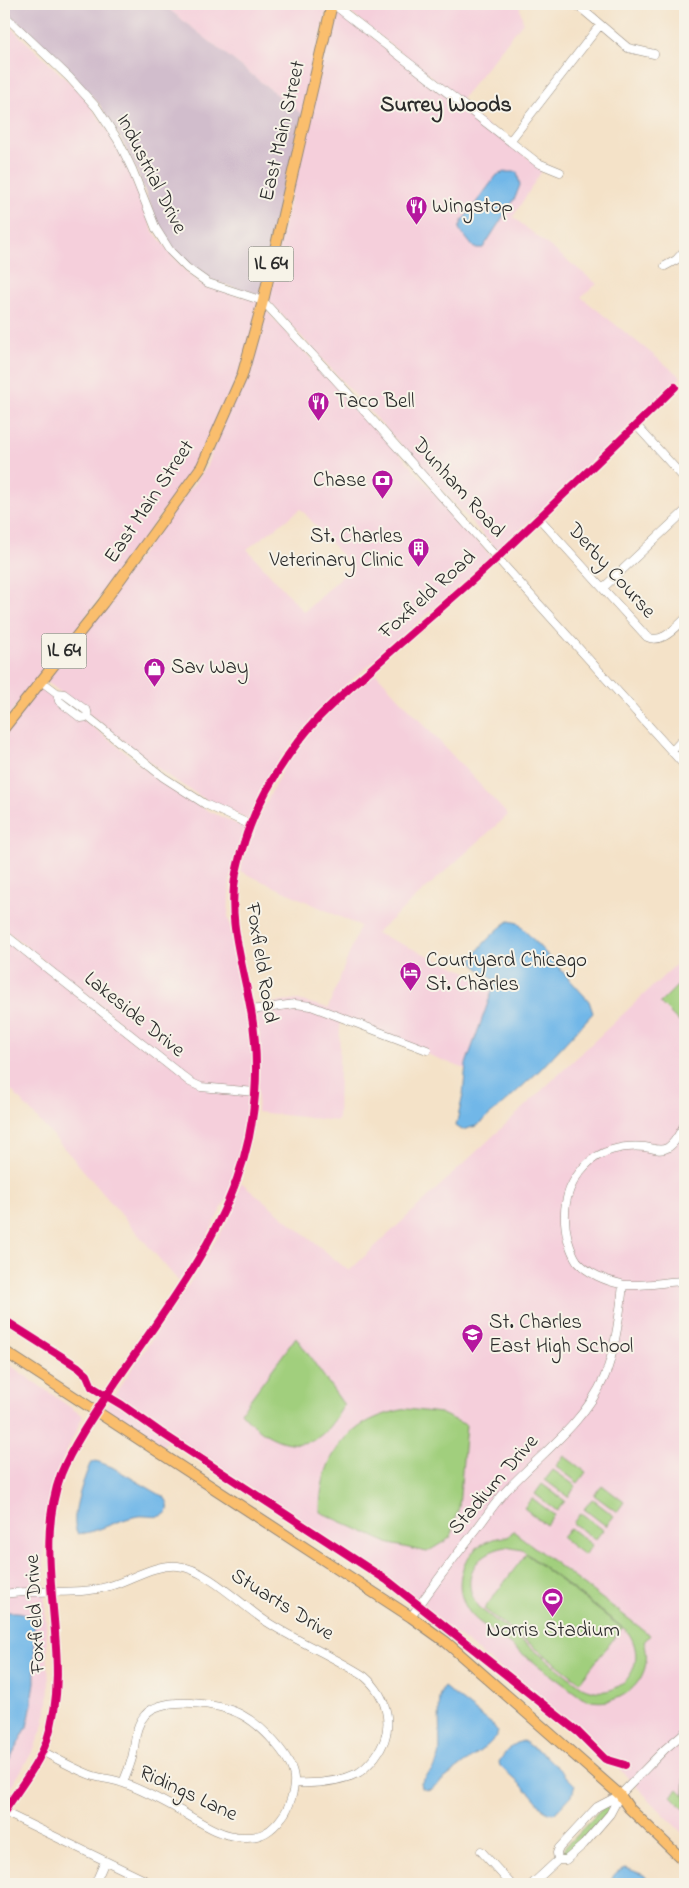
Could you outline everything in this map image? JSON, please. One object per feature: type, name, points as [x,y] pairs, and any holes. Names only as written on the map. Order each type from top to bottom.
[{"type":"main road","name":"East Main Street","points":[[4,728],[103,603],[202,466],[242,376],[263,301],[332,4]]},
{"type":"main road","points":[[4,1351],[411,1617],[446,1642],[620,1795],[630,1808],[685,1862]]},
{"type":"street","points":[[332,4],[538,163],[560,172]]},
{"type":"street","points":[[576,4],[628,48],[654,54]]},
{"type":"street","name":"Industrial Drive","points":[[4,15],[70,76],[97,108],[118,140],[132,168],[156,229],[170,250],[187,268],[208,283],[263,301]]},
{"type":"street","points":[[510,142],[600,25]]},
{"type":"street","points":[[665,266],[676,260],[685,250]]},
{"type":"street","name":"Dunham Road","points":[[263,301],[498,557],[685,766]]},
{"type":"street","name":"Foxfield Road","points":[[96,1410],[204,1252],[224,1213],[246,1152],[255,1092],[256,1040],[232,910],[233,890],[236,868],[251,825],[284,760],[318,718],[498,557],[675,387]]},
{"type":"street","points":[[636,425],[685,479]]},
{"type":"street","points":[[603,588],[685,511]]},
{"type":"street","name":"Derby Course","points":[[538,517],[642,633],[652,639],[660,639],[685,619]]},
{"type":"street","points":[[41,681],[57,693],[59,701],[81,718],[88,717],[163,777],[205,804],[251,825]]},
{"type":"street","points":[[672,751],[685,737]]},
{"type":"street","name":"Lakeside Drive","points":[[4,934],[190,1082],[201,1087],[255,1092]]},
{"type":"street","points":[[251,1010],[295,1004],[311,1006],[427,1050]]},
{"type":"street","points":[[685,1124],[668,1148],[661,1150],[625,1146],[604,1152],[586,1164],[575,1178],[566,1196],[564,1212],[570,1247],[578,1261],[592,1273],[623,1285],[685,1281]]},
{"type":"street","name":"Stadium Drive","points":[[411,1617],[439,1577],[504,1494],[527,1469],[566,1433],[582,1414],[604,1379],[608,1367],[621,1307],[623,1285]]},
{"type":"street","name":"Foxfield Drive","points":[[4,1812],[48,1739],[58,1690],[58,1668],[51,1592],[51,1524],[62,1472],[96,1410]]},
{"type":"street","name":"Stuarts Drive","points":[[4,1594],[90,1590],[112,1586],[158,1568],[185,1567],[201,1574],[269,1623],[364,1676],[378,1692],[388,1718],[387,1733],[378,1753],[365,1768],[352,1775],[326,1782],[294,1783]]},
{"type":"street","points":[[123,1783],[141,1720],[158,1706],[172,1703],[206,1705],[242,1714],[273,1740],[288,1761],[294,1783]]},
{"type":"street","points":[[532,1884],[558,1860],[566,1860],[584,1844],[610,1814],[620,1795],[665,1749],[685,1732]]},
{"type":"street","name":"Ridings Lane","points":[[42,1751],[76,1769],[94,1776],[123,1783],[230,1836],[259,1836],[274,1828],[284,1815],[294,1783]]},
{"type":"street","points":[[558,1860],[557,1853],[559,1848],[597,1807],[620,1795]]},
{"type":"street","points":[[4,1812],[152,1884]]},
{"type":"street","points":[[481,1851],[511,1884]]},
{"type":"street","points":[[95,1884],[105,1861]]},
{"type":"shaded area","points":[[4,4],[162,4],[303,115],[261,296],[210,280],[188,264],[173,249],[160,229],[135,167],[121,139],[99,104],[73,76],[4,10]]},
{"type":"shaded area","points":[[162,4],[328,4],[303,115]]},
{"type":"shaded area","points":[[339,4],[519,4],[523,22],[461,100]]},
{"type":"shaded area","points":[[334,7],[543,169],[513,217],[597,284],[581,297],[681,377],[498,551],[267,299]]},
{"type":"shaded area","points":[[4,21],[83,95],[115,141],[129,170],[153,231],[186,271],[206,287],[263,301],[239,375],[197,465],[81,623],[4,721]]},
{"type":"shaded area","points":[[264,308],[390,443],[492,557],[325,704],[282,756],[250,821],[208,801],[168,776],[46,681],[206,468]],"holes":[[[301,509],[352,567],[304,612],[247,549]]]},
{"type":"shaded area","points":[[374,671],[508,815],[376,933],[504,988],[470,1071],[340,1020],[338,1121],[257,1112],[260,1037],[253,1005],[298,1000],[328,1008],[360,926],[240,871],[253,828],[285,765],[326,713]]},
{"type":"shaded area","points":[[41,686],[180,795],[245,828],[230,880],[228,916],[244,988],[253,1041],[252,1095],[243,1151],[227,1198],[198,1254],[180,1283],[71,1156],[4,1082],[4,935],[127,1027],[4,929],[4,734]]},
{"type":"shaded area","name":"St. Charles East High School","points":[[685,956],[685,1836],[592,1741],[378,1573],[172,1437],[160,1448],[104,1410],[189,1284],[227,1222],[241,1182],[349,1271]]},
{"type":"shaded area","points":[[4,1361],[83,1416],[55,1476],[44,1528],[44,1582],[49,1685],[44,1724],[34,1749],[4,1797]]},
{"type":"green space","points":[[685,978],[685,1028],[660,1003]]},
{"type":"green space","points":[[296,1337],[344,1405],[330,1426],[320,1436],[309,1441],[287,1443],[257,1428],[241,1412]]},
{"type":"green space","points":[[407,1409],[440,1413],[466,1425],[459,1507],[450,1538],[427,1552],[390,1544],[320,1512],[321,1491],[326,1473],[332,1456],[342,1442],[354,1430],[369,1421]]},
{"type":"green space","points":[[564,1456],[586,1472],[578,1483],[556,1466]]},
{"type":"green space","points":[[553,1470],[576,1486],[568,1497],[545,1480]]},
{"type":"green space","points":[[542,1484],[565,1501],[557,1511],[535,1494]]},
{"type":"green space","points":[[602,1485],[624,1502],[617,1512],[594,1495]]},
{"type":"green space","points":[[532,1498],[554,1515],[546,1525],[524,1508]]},
{"type":"green space","points":[[592,1499],[614,1516],[606,1526],[584,1509]]},
{"type":"green space","points":[[581,1513],[603,1530],[595,1540],[573,1523]]},
{"type":"green space","points":[[570,1528],[592,1545],[584,1555],[562,1538]]},
{"type":"green space","points":[[513,1531],[650,1635],[644,1642],[645,1669],[631,1690],[620,1697],[608,1701],[582,1698],[478,1621],[467,1609],[462,1596],[460,1582],[463,1568],[479,1546],[492,1539],[508,1537]],"holes":[[[506,1547],[522,1550],[627,1631],[634,1644],[636,1656],[634,1668],[628,1678],[619,1686],[608,1690],[596,1691],[582,1687],[478,1607],[472,1597],[470,1587],[470,1577],[473,1568],[486,1555],[495,1550]]]},
{"type":"green space","name":"Norris Stadium","points":[[526,1554],[622,1628],[580,1682],[484,1609]]},
{"type":"green space","points":[[685,1777],[685,1810],[671,1796],[678,1789],[684,1795]]},
{"type":"green space","points":[[605,1806],[609,1810],[607,1814],[566,1856],[562,1854],[565,1847]]},
{"type":"water","points":[[505,172],[517,172],[520,185],[515,198],[483,248],[474,248],[459,229],[462,221],[497,175]]},
{"type":"water","points":[[509,921],[518,923],[552,960],[589,1001],[593,1013],[540,1070],[502,1105],[476,1126],[462,1130],[456,1126],[463,1095],[466,1064],[495,983],[472,961],[488,939]]},
{"type":"water","points":[[96,1461],[112,1467],[164,1497],[168,1506],[167,1512],[159,1516],[131,1518],[78,1534],[75,1528],[75,1519],[78,1499],[90,1464]]},
{"type":"water","points":[[4,1612],[26,1614],[32,1619],[34,1624],[35,1682],[27,1727],[4,1770]]},
{"type":"water","points":[[444,1687],[493,1725],[498,1732],[488,1745],[431,1789],[426,1790],[422,1788],[421,1783],[434,1768],[439,1757],[439,1709],[441,1692]]},
{"type":"water","points":[[523,1741],[545,1755],[575,1785],[572,1795],[554,1814],[545,1811],[531,1794],[500,1766],[499,1762],[506,1752],[512,1746]]},
{"type":"water","points":[[626,1868],[644,1875],[651,1884],[611,1884],[616,1873]]},
{"type":"cycle path","points":[[4,1812],[43,1750],[55,1707],[56,1641],[49,1540],[52,1507],[61,1474],[72,1450],[87,1426],[199,1258],[226,1206],[244,1158],[253,1115],[256,1071],[250,1005],[234,923],[233,906],[236,873],[241,852],[256,810],[290,752],[318,718],[348,689],[499,556],[675,387]]},
{"type":"cycle path","points":[[4,1320],[78,1367],[87,1375],[92,1387],[388,1581],[578,1732],[605,1759],[625,1765]]},
{"type":"place","name":"Wingstop","points":[[416,226]]},
{"type":"place","name":"Taco Bell","points":[[319,421]]},
{"type":"place","name":"Chase","points":[[382,500]]},
{"type":"place","name":"St. Charles Veterinary Clinic","points":[[419,568]]},
{"type":"place","name":"Sav Way","points":[[155,687]]},
{"type":"place","name":"Courtyard Chicago St. Charles","points":[[410,992]]},
{"type":"place","name":"St. Charles East High School","points":[[473,1354]]},
{"type":"place","name":"Norris Stadium","points":[[553,1618]]},
{"type":"district","name":"Surrey Woods","points":[[446,106]]}]
